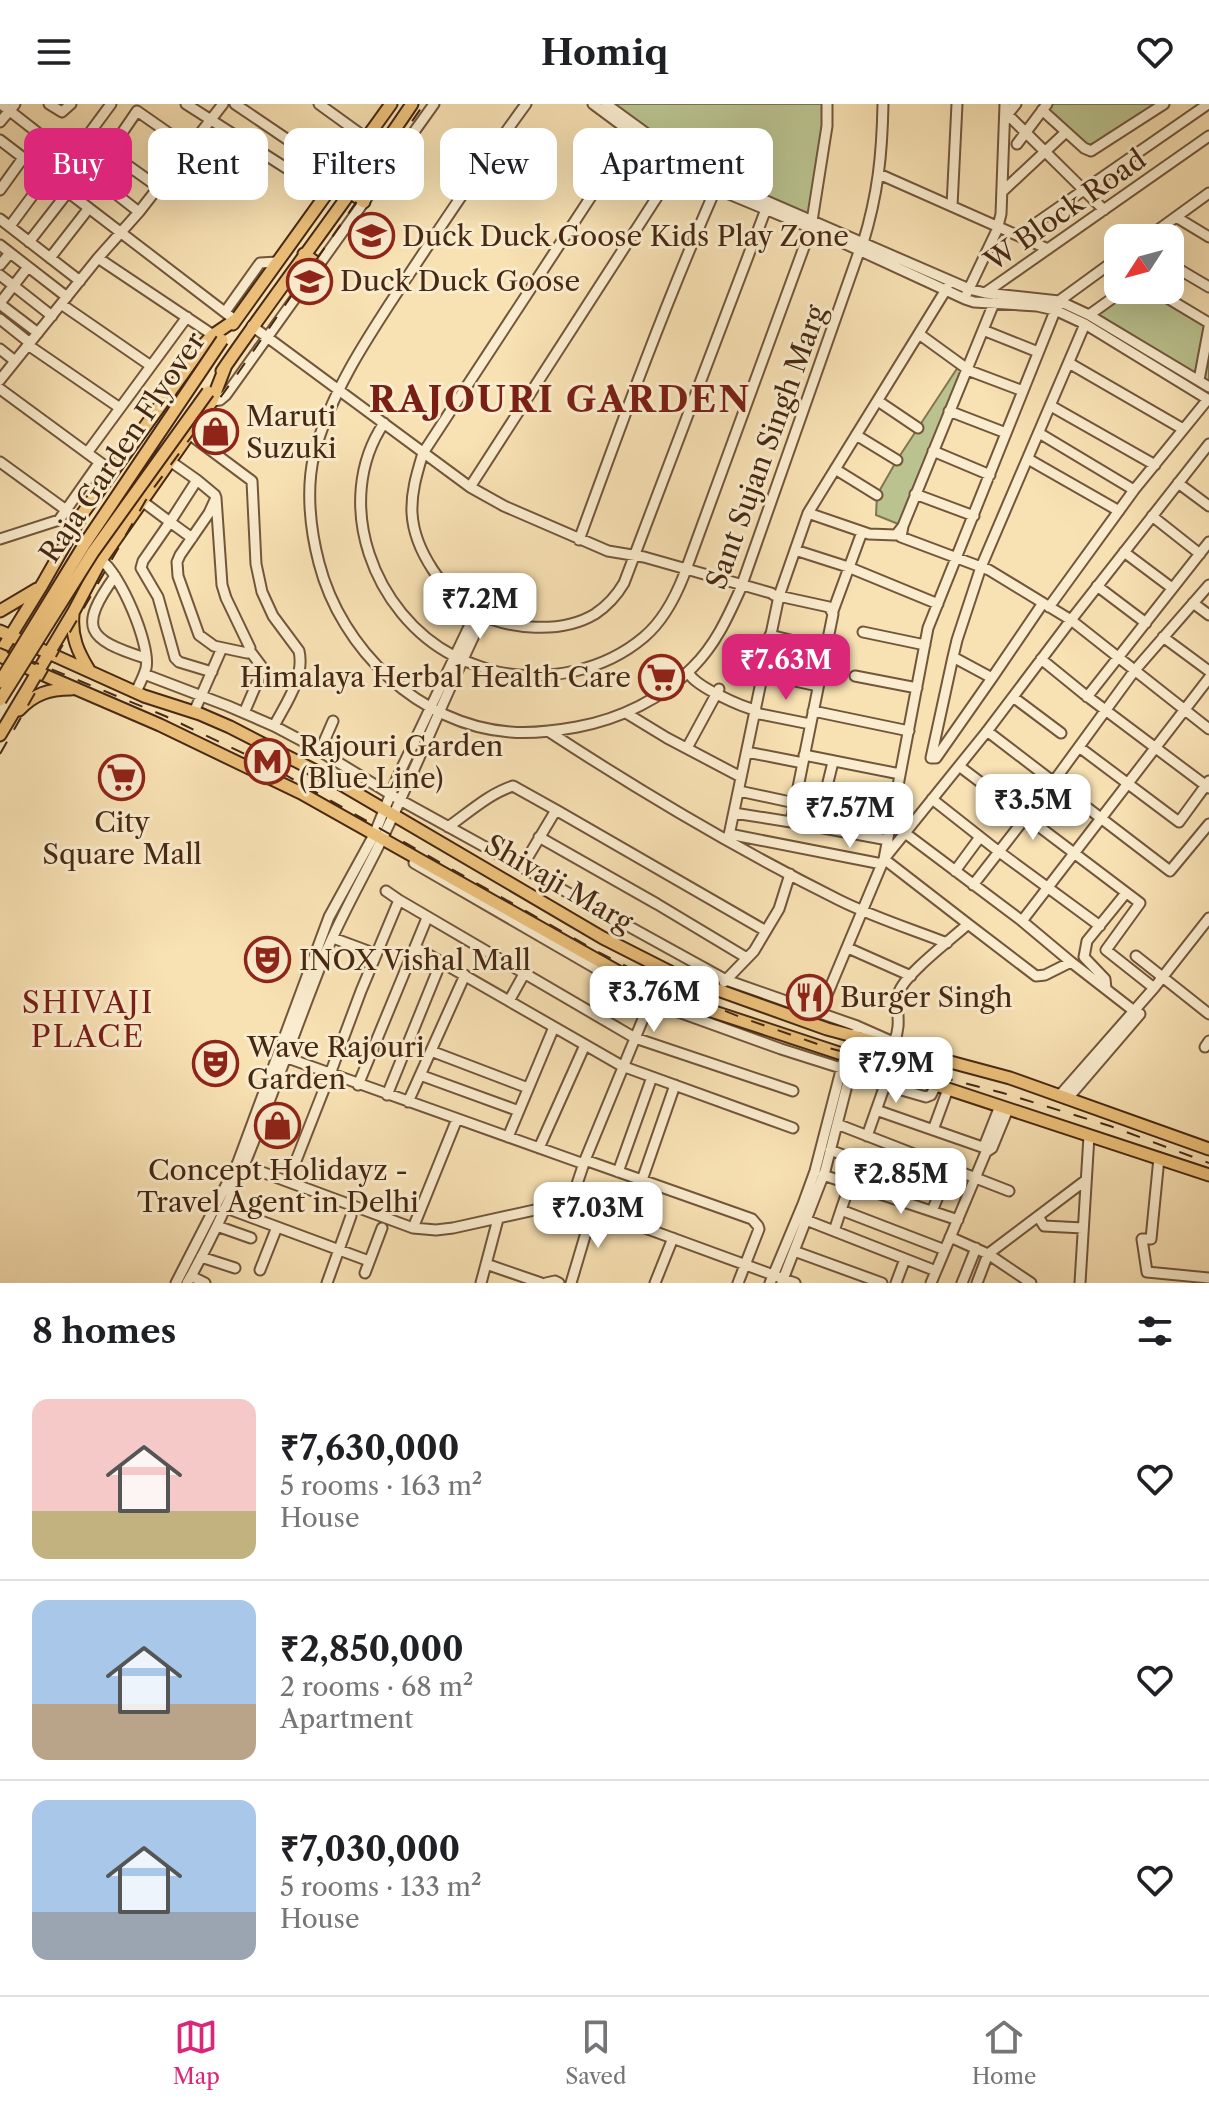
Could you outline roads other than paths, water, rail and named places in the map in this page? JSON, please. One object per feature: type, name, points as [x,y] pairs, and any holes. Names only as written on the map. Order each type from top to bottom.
[{"type":"main road","name":"Raja Garden Flyover","points":[[374,128],[391,104]]},
{"type":"main road","name":"Raja Garden Flyover","points":[[395,128],[412,104]]},
{"type":"main road","name":"Raja Garden Flyover","points":[[0,682],[217,338],[235,320],[322,200]]},
{"type":"main road","name":"Raja Garden Flyover","points":[[0,700],[93,552],[210,397],[226,365],[252,326],[344,200]]},
{"type":"main road","points":[[304,254],[319,265]]},
{"type":"main road","points":[[0,655],[67,539],[205,343],[217,338]]},
{"type":"main road","points":[[0,735],[101,560],[189,434],[210,397]]},
{"type":"main road","points":[[67,539],[69,558],[80,567],[101,560]]},
{"type":"main road","points":[[0,611],[42,585]]},
{"type":"main road","points":[[74,611],[74,642],[90,672]]},
{"type":"main road","name":"Shivaji Marg","points":[[0,631],[136,692],[230,727],[339,783],[603,938],[676,975],[815,1025],[855,1032],[917,1054],[1010,1078],[1209,1149]]},
{"type":"main road","name":"Shivaji Marg","points":[[0,655],[160,725],[301,793],[652,995],[672,998],[1209,1175]]},
{"type":"main road","points":[[8,720],[40,693],[76,688]]},
{"type":"street","points":[[1,104],[12,107],[36,128]]},
{"type":"street","points":[[49,104],[62,112],[71,104]]},
{"type":"street","points":[[94,128],[111,104]]},
{"type":"street","points":[[186,104],[284,167]]},
{"type":"street","points":[[206,128],[223,104]]},
{"type":"street","points":[[235,104],[284,137]]},
{"type":"street","points":[[210,397],[223,398],[434,104]]},
{"type":"street","name":"Sant Sujan Singh Marg","points":[[526,104],[447,215],[356,356],[338,390],[314,455],[311,478],[311,523],[321,572],[341,618],[373,662],[405,691],[434,709],[459,720],[509,732],[548,731],[592,724],[626,713],[688,674],[717,638],[741,587],[872,214],[879,174],[883,104]]},
{"type":"street","points":[[593,104],[624,128]]},
{"type":"street","points":[[606,104],[637,128]]},
{"type":"street","points":[[384,423],[367,461],[360,493],[361,518],[376,572],[405,619],[424,637],[458,658],[497,672],[551,675],[601,664],[624,652],[646,636],[664,615],[685,572],[812,224],[827,126],[827,104]]},
{"type":"street","points":[[952,206],[957,104]]},
{"type":"street","points":[[1006,111],[1016,104]]},
{"type":"street","points":[[1017,144],[1045,107],[1066,132],[1091,151],[1164,104]]},
{"type":"street","points":[[1019,235],[1208,104]]},
{"type":"street","points":[[325,105],[357,128]]},
{"type":"street","points":[[0,122],[12,107]]},
{"type":"street","points":[[148,180],[109,152],[137,111],[161,128]]},
{"type":"street","points":[[1006,111],[1104,210]]},
{"type":"street","points":[[967,294],[1001,214],[1006,111]]},
{"type":"street","points":[[1003,191],[1066,132]]},
{"type":"street","name":"W Block Road","points":[[985,293],[1209,136]]},
{"type":"street","points":[[0,140],[23,158],[0,190]]},
{"type":"street","points":[[879,174],[1048,249]]},
{"type":"street","points":[[1166,224],[1209,193]]},
{"type":"street","points":[[10,226],[33,200]]},
{"type":"street","points":[[29,242],[62,200]]},
{"type":"street","points":[[78,200],[235,320]]},
{"type":"street","points":[[124,200],[139,212]]},
{"type":"street","points":[[113,472],[0,382],[148,200]]},
{"type":"street","points":[[589,200],[423,453],[412,498],[416,535],[440,581],[455,597],[480,614],[525,626],[562,625],[595,614],[618,593],[624,583],[766,209]]},
{"type":"street","points":[[470,487],[655,200]]},
{"type":"street","points":[[579,540],[636,383],[711,200]]},
{"type":"street","points":[[745,200],[812,224]]},
{"type":"street","points":[[756,200],[967,294],[994,303],[1057,305],[1104,272]]},
{"type":"street","points":[[50,258],[89,208]]},
{"type":"street","points":[[1176,217],[1209,237]]},
{"type":"street","points":[[0,219],[80,281]]},
{"type":"street","points":[[0,245],[64,301],[151,366]]},
{"type":"street","points":[[0,265],[10,253]]},
{"type":"street","points":[[98,258],[217,338]]},
{"type":"street","points":[[225,312],[260,263],[277,262]]},
{"type":"street","points":[[28,267],[0,303],[38,333]]},
{"type":"street","points":[[1184,272],[1209,287]]},
{"type":"street","points":[[0,275],[52,316]]},
{"type":"street","points":[[729,837],[777,596],[808,513],[949,286]]},
{"type":"street","points":[[967,294],[985,293],[1057,305],[1209,387]]},
{"type":"street","points":[[994,303],[915,494],[901,537],[981,567],[1071,620],[1209,729]]},
{"type":"street","points":[[1087,320],[1208,399],[1046,605],[936,758],[931,758],[957,640],[981,567],[1087,320],[1107,304]]},
{"type":"street","points":[[1176,304],[1209,325],[1199,380]]},
{"type":"street","points":[[815,1025],[883,861],[928,628],[1057,305]]},
{"type":"street","points":[[87,453],[187,317]]},
{"type":"street","points":[[0,319],[29,344],[120,408]]},
{"type":"street","points":[[252,326],[470,487],[608,551],[644,557],[770,597],[829,607],[833,611]]},
{"type":"street","points":[[983,330],[1038,352]]},
{"type":"street","points":[[919,334],[975,374],[1023,391]]},
{"type":"street","points":[[0,349],[15,361]]},
{"type":"street","points":[[1069,363],[1183,429]]},
{"type":"street","points":[[878,401],[918,428]]},
{"type":"street","points":[[1051,406],[1155,465]]},
{"type":"street","points":[[949,411],[1006,433]]},
{"type":"street","points":[[1039,433],[1134,490]]},
{"type":"street","points":[[189,434],[252,481],[256,564],[262,592],[301,658],[297,679],[274,726]]},
{"type":"street","points":[[856,435],[897,460]]},
{"type":"street","points":[[883,861],[1208,447]]},
{"type":"street","points":[[933,451],[990,475]]},
{"type":"street","points":[[1028,459],[1119,511]]},
{"type":"street","points":[[170,461],[212,492],[215,500],[222,585],[250,651],[262,667],[244,713]]},
{"type":"street","points":[[0,462],[66,510]]},
{"type":"street","points":[[1,537],[60,519],[99,463]]},
{"type":"street","points":[[835,469],[877,495]]},
{"type":"street","points":[[197,480],[141,568],[158,597],[177,660],[212,672]]},
{"type":"street","points":[[1178,483],[1209,506]]},
{"type":"street","points":[[915,494],[974,516]]},
{"type":"street","points":[[215,500],[180,555],[178,576],[197,633],[206,642],[222,648],[250,651]]},
{"type":"street","points":[[142,501],[192,538]]},
{"type":"street","points":[[808,513],[869,534],[896,535],[903,526]]},
{"type":"street","points":[[1152,516],[1200,554]]},
{"type":"street","points":[[791,822],[833,611],[862,532]]},
{"type":"street","points":[[1087,697],[1209,542]]},
{"type":"street","points":[[795,550],[848,567],[938,604]]},
{"type":"street","points":[[1124,552],[1172,588]]},
{"type":"street","points":[[101,560],[115,576],[132,607],[142,639],[147,667],[136,692]]},
{"type":"street","points":[[115,576],[97,602],[92,623],[95,631],[111,646],[145,658]]},
{"type":"street","points":[[973,885],[1135,670],[1209,585]]},
{"type":"street","points":[[1097,586],[1146,623]]},
{"type":"street","points":[[1193,603],[1209,615]]},
{"type":"street","points":[[320,953],[333,938],[378,837],[384,809],[480,614]]},
{"type":"street","points":[[863,632],[925,645]]},
{"type":"street","points":[[770,635],[826,649]]},
{"type":"street","points":[[1163,637],[1209,671]]},
{"type":"street","points":[[194,712],[222,648]]},
{"type":"street","points":[[953,657],[992,678]]},
{"type":"street","points":[[1041,659],[1087,697],[1208,785],[1179,822],[1079,747]]},
{"type":"street","points":[[144,674],[274,726],[391,795],[726,980],[820,1012],[855,1032],[894,1042],[917,1054]]},
{"type":"street","points":[[688,674],[748,709],[810,724]]},
{"type":"street","points":[[763,674],[818,686]]},
{"type":"street","points":[[855,676],[917,688]]},
{"type":"street","points":[[1022,921],[1209,678]]},
{"type":"street","points":[[687,748],[718,691]]},
{"type":"street","points":[[1013,697],[1061,733]]},
{"type":"street","points":[[813,711],[909,731]]},
{"type":"street","points":[[626,713],[741,777]]},
{"type":"street","points":[[320,751],[333,721]]},
{"type":"street","points":[[548,731],[790,874],[864,911],[947,943]]},
{"type":"street","points":[[987,731],[1170,871],[1209,824]]},
{"type":"street","points":[[747,752],[900,774]]},
{"type":"street","points":[[817,827],[833,762]]},
{"type":"street","points":[[959,766],[1140,903],[1106,950],[1154,988]]},
{"type":"street","points":[[448,827],[483,802],[513,786],[766,931]]},
{"type":"street","points":[[739,791],[795,803]]},
{"type":"street","points":[[384,809],[391,795]]},
{"type":"street","points":[[932,799],[1100,926]]},
{"type":"street","points":[[822,804],[892,817]]},
{"type":"street","points":[[522,867],[556,810]]},
{"type":"street","points":[[734,813],[888,840]]},
{"type":"street","points":[[905,833],[1134,1011]]},
{"type":"street","points":[[176,1283],[221,1211],[242,1164],[320,953],[329,917],[378,837]]},
{"type":"street","points":[[539,837],[747,958]]},
{"type":"street","points":[[729,837],[883,861],[1036,976],[1045,975],[1071,962]]},
{"type":"street","points":[[955,871],[980,837]]},
{"type":"street","points":[[1199,837],[1209,845]]},
{"type":"street","points":[[493,874],[503,857]]},
{"type":"street","points":[[716,990],[754,951],[779,909],[790,874]]},
{"type":"street","points":[[386,891],[427,918],[635,1038],[793,1091]]},
{"type":"street","points":[[1106,989],[1105,979],[1084,957],[1087,941],[1126,893]]},
{"type":"street","points":[[288,1181],[399,900]]},
{"type":"street","points":[[358,1085],[427,918]]},
{"type":"street","points":[[1064,1096],[1134,1011],[1164,980],[1209,918]]},
{"type":"street","points":[[894,1042],[900,1020],[899,992],[911,976],[968,924]]},
{"type":"street","points":[[1064,1096],[1209,927]]},
{"type":"street","points":[[333,938],[368,951]]},
{"type":"street","points":[[415,947],[622,1066],[793,1128]]},
{"type":"street","points":[[848,948],[911,976]]},
{"type":"street","points":[[1136,956],[1209,1014]]},
{"type":"street","points":[[387,1095],[441,962]]},
{"type":"street","points":[[509,1001],[524,974]]},
{"type":"street","points":[[408,1102],[465,975]]},
{"type":"street","points":[[571,1202],[584,1162],[652,995],[684,1015],[841,1068]]},
{"type":"street","points":[[508,1137],[554,1027]]},
{"type":"street","points":[[777,1280],[794,1251],[823,1175],[855,1059],[855,1032]]},
{"type":"street","points":[[539,1148],[585,1045]]},
{"type":"street","points":[[431,1051],[528,1088]]},
{"type":"street","points":[[283,1057],[539,1148],[752,1219],[759,1229],[738,1283]]},
{"type":"street","points":[[777,1280],[815,1171],[841,1068],[855,1059]]},
{"type":"street","points":[[855,1059],[871,1078],[885,1085],[929,1097],[942,1087]]},
{"type":"street","points":[[420,1075],[519,1111]]},
{"type":"street","points":[[618,1172],[652,1077]]},
{"type":"street","points":[[642,1180],[675,1085]]},
{"type":"street","points":[[867,1136],[885,1085]]},
{"type":"street","points":[[933,1130],[942,1087]]},
{"type":"street","points":[[876,1110],[986,1150],[992,1148],[1004,1107]]},
{"type":"street","points":[[413,1228],[457,1119]]},
{"type":"street","points":[[837,1124],[1009,1191]]},
{"type":"street","points":[[1080,1283],[1089,1136]]},
{"type":"street","points":[[830,1150],[940,1192]]},
{"type":"street","points":[[931,1283],[986,1150]]},
{"type":"street","points":[[1159,1158],[1151,1239],[1142,1239],[1147,1272],[1209,1278]]},
{"type":"street","points":[[242,1164],[413,1228],[436,1230],[571,1202],[745,1265],[777,1280],[795,1283]]},
{"type":"street","points":[[932,1211],[950,1168]]},
{"type":"street","points":[[823,1175],[958,1220]]},
{"type":"street","points":[[977,1283],[988,1254],[1086,1180]]},
{"type":"street","points":[[834,1231],[850,1184]]},
{"type":"street","points":[[571,1283],[593,1209]]},
{"type":"street","points":[[841,1210],[945,1250]]},
{"type":"street","points":[[205,1283],[189,1280],[217,1226],[221,1211]]},
{"type":"street","points":[[221,1211],[277,1227],[369,1261]]},
{"type":"street","points":[[327,1283],[351,1216]]},
{"type":"street","points":[[1038,1216],[1044,1226],[1083,1228]]},
{"type":"street","points":[[481,1283],[498,1219]]},
{"type":"street","points":[[806,1220],[936,1271]]},
{"type":"street","points":[[217,1226],[251,1238]]},
{"type":"street","points":[[260,1270],[277,1227]]},
{"type":"street","points":[[365,1273],[382,1228]]},
{"type":"street","points":[[950,1237],[988,1254],[1031,1283]]},
{"type":"street","points":[[655,1283],[673,1238]]},
{"type":"street","points":[[962,1283],[976,1248]]},
{"type":"street","points":[[794,1251],[882,1283]]},
{"type":"street","points":[[201,1257],[235,1268]]},
{"type":"street","points":[[896,1283],[905,1259]]},
{"type":"street","points":[[486,1264],[543,1283],[559,1283]]},
{"type":"railway","points":[[0,754],[150,493],[236,376],[424,104]]},
{"type":"railway","points":[[0,648],[165,716],[266,764],[600,953],[669,988],[829,1048],[1003,1093],[1110,1126],[1209,1163]]},
{"type":"place","name":"Duck Duck Goose Kids Play Zone","points":[[371,236]]},
{"type":"place","name":"Duck Duck Goose","points":[[309,281]]},
{"type":"place","name":"Maruti Suzuki","points":[[215,432]]},
{"type":"place","name":"Himalaya Herbal Health Care","points":[[662,677]]},
{"type":"place","name":"Rajouri Garden (Blue Line)","points":[[268,762]]},
{"type":"place","name":"City Square Mall","points":[[122,777]]},
{"type":"place","name":"INOX Vishal Mall","points":[[268,960]]},
{"type":"place","name":"Burger Singh","points":[[809,997]]},
{"type":"place","name":"Wave Rajouri Garden","points":[[216,1063]]},
{"type":"place","name":"Concept Holidayz - Travel Agent in Delhi","points":[[278,1125]]},
{"type":"district","name":"RAJOURI GARDEN","points":[[560,399]]},
{"type":"district","name":"SHIVAJI PLACE","points":[[88,1019]]}]
